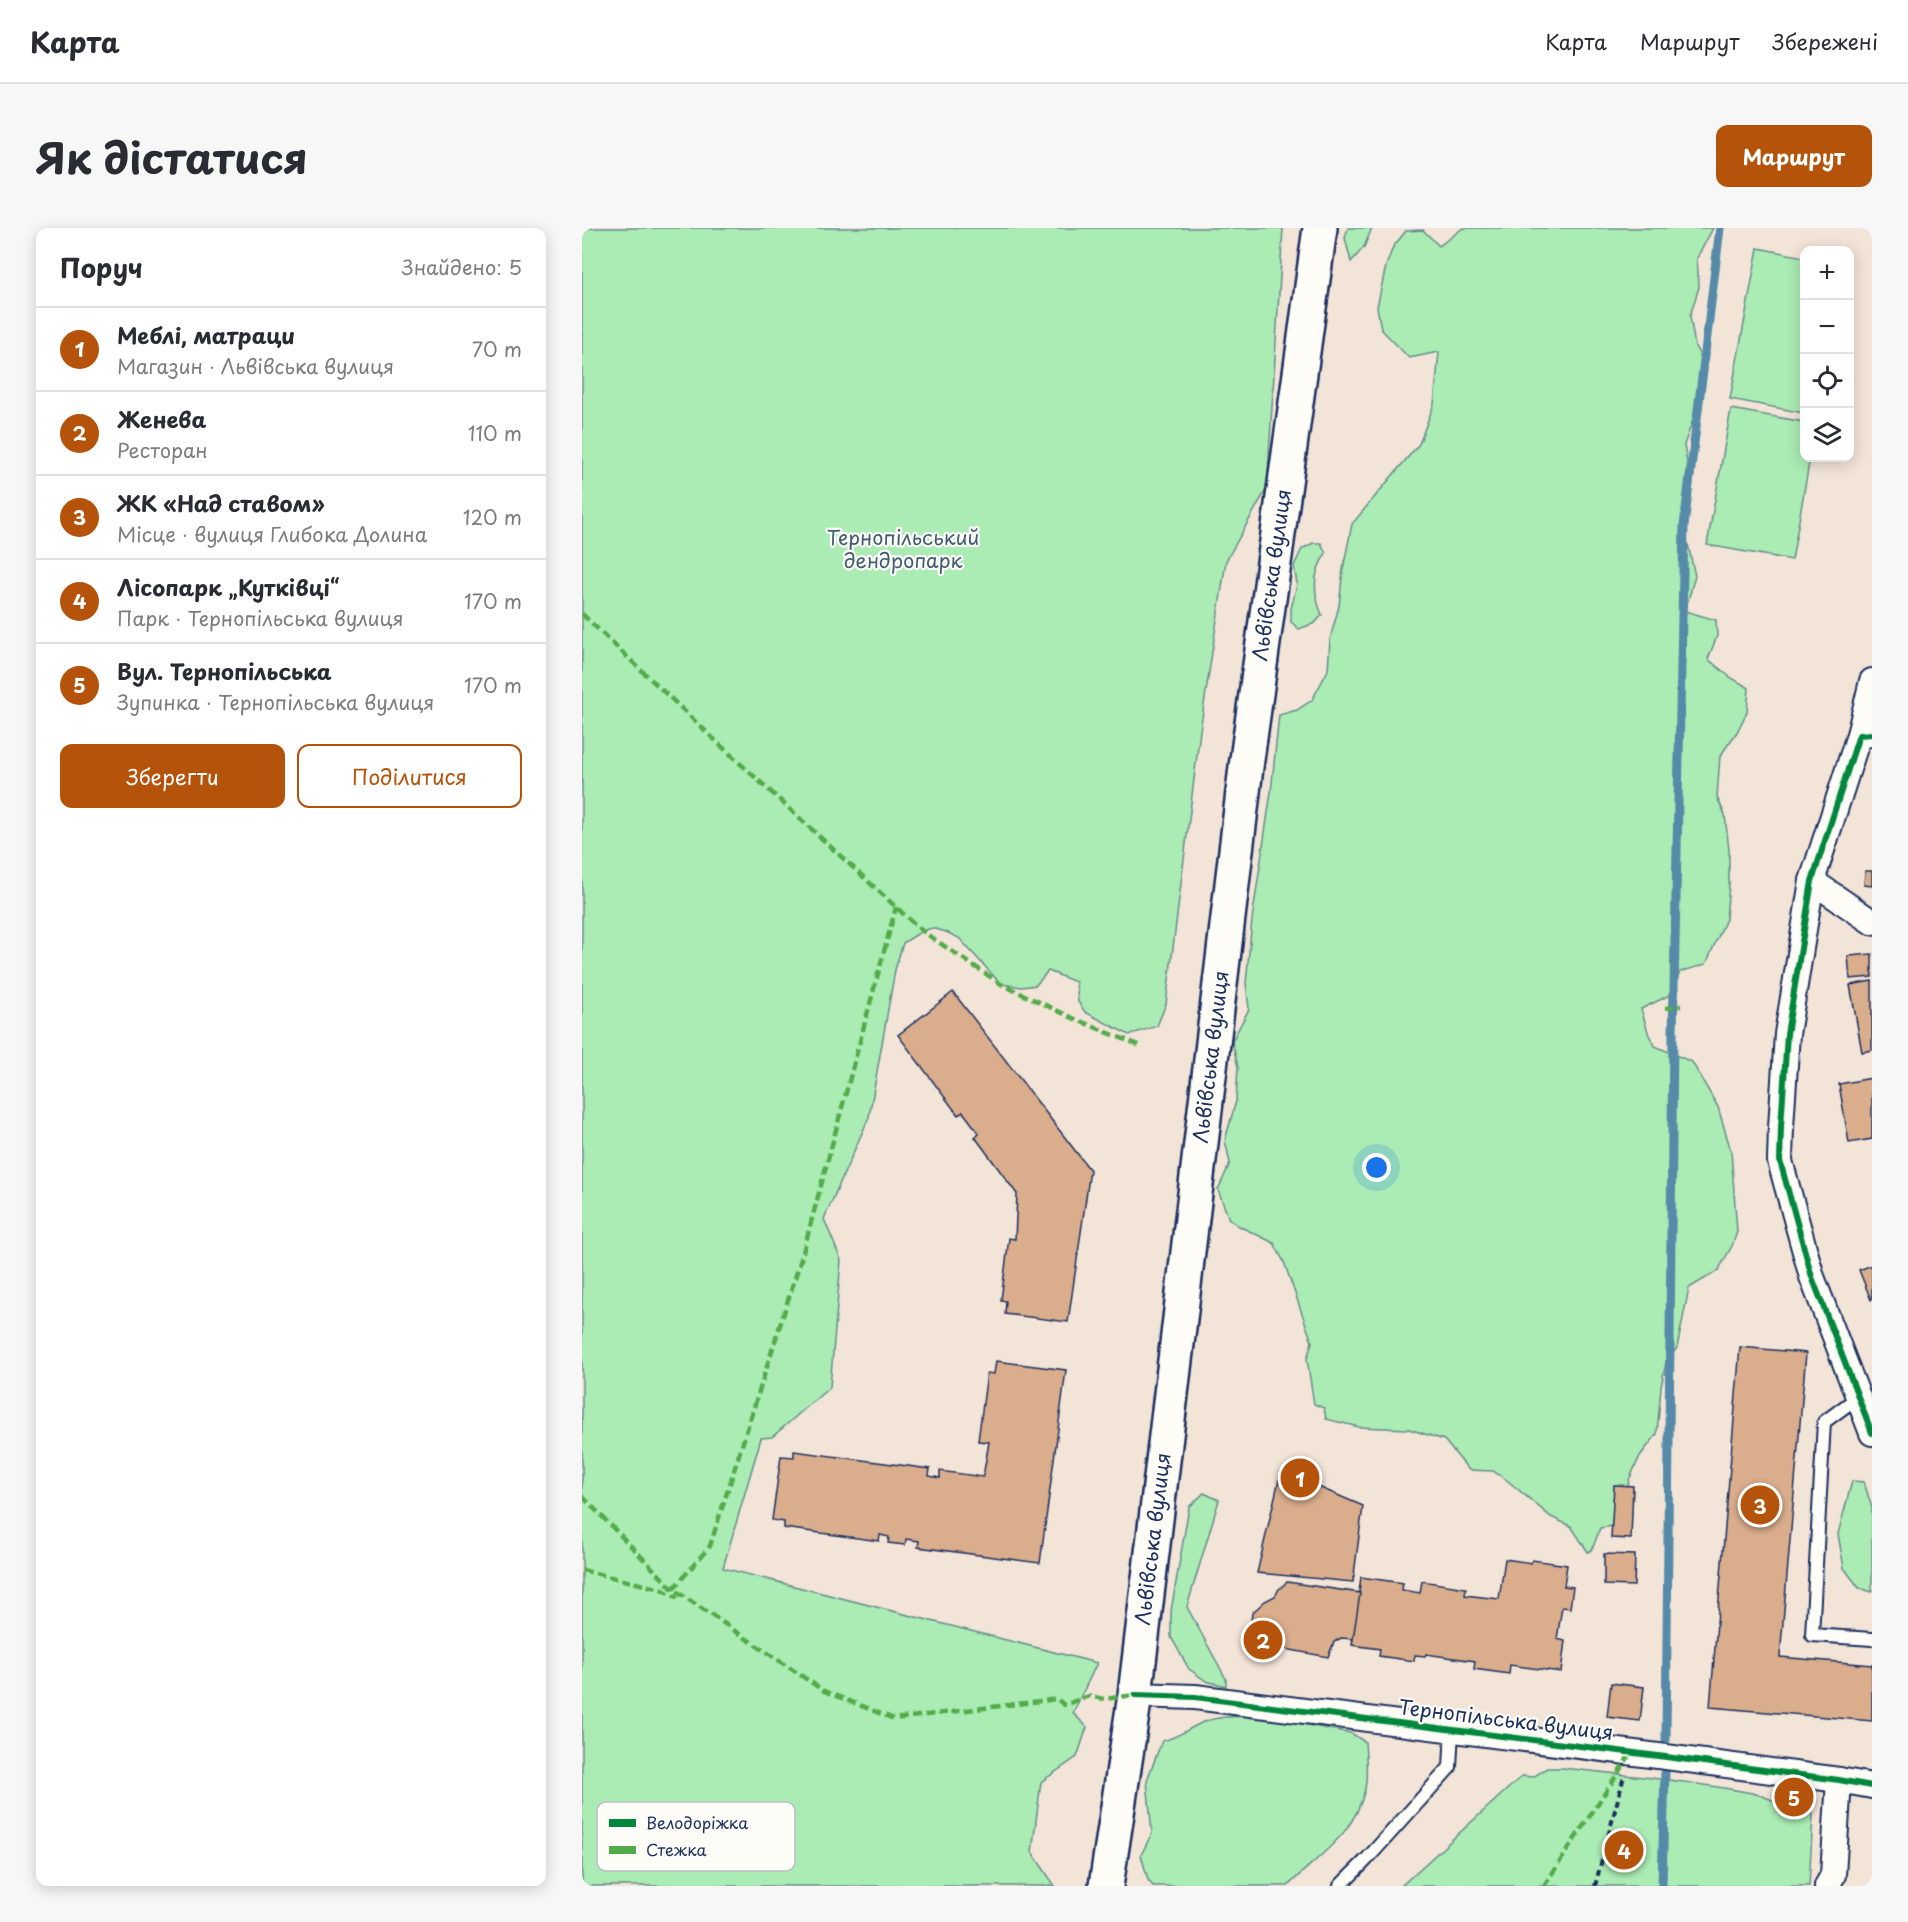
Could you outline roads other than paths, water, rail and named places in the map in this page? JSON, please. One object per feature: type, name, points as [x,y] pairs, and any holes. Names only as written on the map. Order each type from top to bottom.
[{"type":"main road","name":"Львівська вулиця","points":[[1106,1886],[1135,1695],[1246,767],[1320,228]]},
{"type":"street","points":[[1872,681],[1866,735],[1812,881],[1787,1034],[1780,1126],[1780,1161],[1812,1277],[1872,1433]]},
{"type":"street","points":[[1812,881],[1872,922]]},
{"type":"street","name":"Тернопільська вулиця","points":[[1135,1695],[1195,1698],[1872,1786]]},
{"type":"street","points":[[1827,1886],[1833,1875],[1839,1780]]},
{"type":"lane","points":[[1858,1397],[1824,1422],[1812,1635],[1872,1639]]},
{"type":"lane","points":[[1340,1886],[1450,1767],[1452,1730]]},
{"type":"waterway","points":[[1666,1740],[1673,1034],[1684,526],[1720,228]]},
{"type":"waterway","points":[[1662,1886],[1665,1770]]},
{"type":"place","name":"Меблі, матраци","points":[[1300,1478]]},
{"type":"place","name":"ЖК «Над ставом»","points":[[1760,1505]]},
{"type":"place","name":"Женева","points":[[1263,1640]]},
{"type":"place","name":"Вул. Тернопільська","points":[[1794,1797]]},
{"type":"place","name":"Лісопарк „Кутківці“","points":[[1624,1850]]},
{"type":"park label","name":"Тернопільський дендропарк","points":[[903,550]]}]
